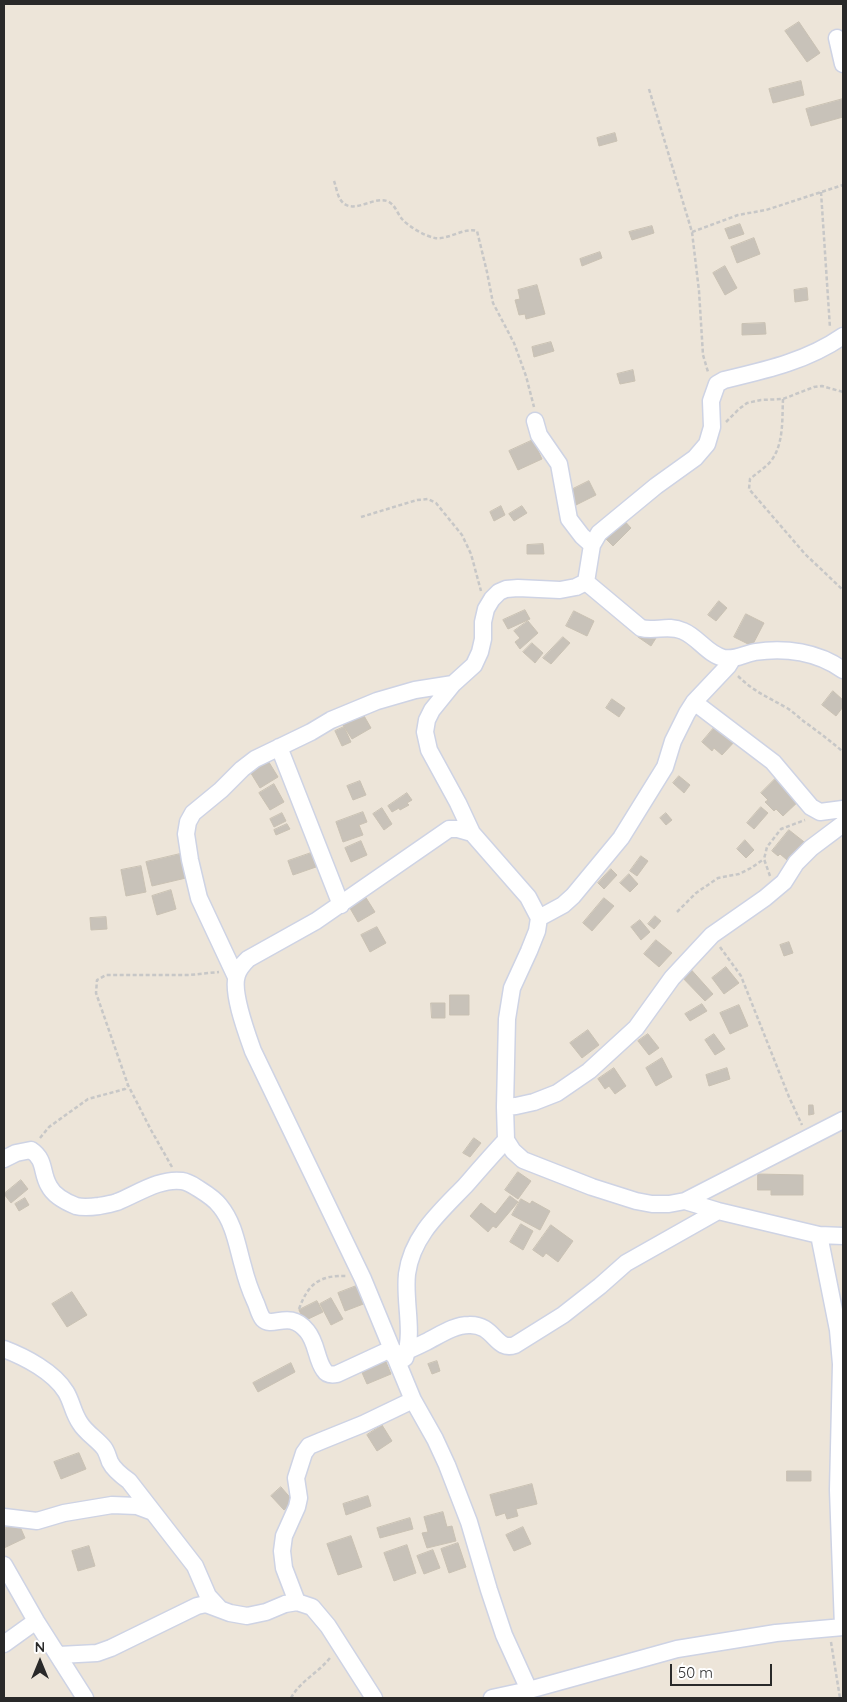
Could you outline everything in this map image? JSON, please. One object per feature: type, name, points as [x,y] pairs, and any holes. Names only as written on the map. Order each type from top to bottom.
[{"type":"street","points":[[837,38],[843,64]]},
{"type":"street","points":[[586,582],[592,545],[599,533],[669,476],[695,458],[707,444],[712,427],[711,401],[713,390],[717,384],[724,380],[784,365],[837,340]]},
{"type":"street","points":[[534,421],[539,435],[559,464],[570,518],[582,536],[592,545]]},
{"type":"street","points":[[586,582],[576,587],[560,590],[518,588],[499,592],[486,609],[484,639],[474,665],[453,684],[426,720],[425,732],[429,750],[472,833],[528,896],[539,918],[537,931],[512,988],[507,1019],[506,1140],[522,1160],[617,1196],[652,1204],[669,1204],[685,1201],[843,1120]]},
{"type":"street","points":[[586,582],[641,628],[648,630],[667,627],[683,631],[725,664]]},
{"type":"street","points":[[539,918],[563,905],[573,896],[621,838],[665,767],[679,728],[694,702],[725,664],[747,654],[765,651],[798,652],[832,661],[843,670]]},
{"type":"street","points":[[453,684],[415,690],[377,701],[330,720],[255,759],[192,813],[186,834],[199,898],[234,974],[245,1030],[253,1051],[363,1279],[398,1356],[413,1400],[447,1465],[469,1522],[504,1635],[529,1690]]},
{"type":"street","points":[[694,702],[773,762],[812,807],[820,812],[843,809]]},
{"type":"street","points":[[279,747],[341,905]]},
{"type":"street","points":[[234,974],[248,959],[341,905],[449,829],[454,821],[458,803]]},
{"type":"street","points":[[505,1107],[534,1102],[558,1093],[589,1070],[636,1028],[672,978],[712,935],[784,882],[796,863],[810,848],[843,824]]},
{"type":"street","points":[[449,829],[458,829],[472,833]]},
{"type":"street","points":[[398,1356],[409,1338],[407,1275],[416,1245],[430,1223],[506,1140]]},
{"type":"street","points":[[4,1159],[16,1153],[31,1150],[40,1159],[48,1185],[52,1191],[65,1201],[79,1207],[93,1207],[117,1202],[154,1186],[181,1181],[208,1195],[220,1205],[230,1220],[248,1285],[262,1318],[267,1322],[283,1320],[294,1321],[302,1325],[315,1346],[324,1370],[331,1375],[398,1356],[445,1331],[470,1325],[488,1330],[502,1346],[509,1348],[563,1315],[626,1263],[718,1211]]},
{"type":"street","points":[[685,1201],[819,1236],[843,1236]]},
{"type":"street","points":[[492,1698],[529,1690],[677,1649],[776,1633],[838,1628],[841,1364],[838,1330],[819,1236]]},
{"type":"street","points":[[4,1349],[26,1357],[56,1377],[67,1393],[73,1412],[81,1425],[106,1450],[115,1470],[128,1482],[154,1513],[194,1566],[208,1596],[219,1608]]},
{"type":"street","points":[[297,1602],[284,1568],[282,1551],[284,1536],[297,1507],[296,1478],[304,1453],[309,1446],[363,1424],[413,1400]]},
{"type":"street","points":[[4,1517],[37,1521],[112,1505],[137,1506],[154,1513]]},
{"type":"street","points":[[4,1565],[36,1621],[85,1698]]},
{"type":"street","points":[[59,1656],[97,1652],[111,1648],[197,1606],[206,1604],[230,1613],[247,1616],[297,1602],[312,1607],[328,1626],[374,1698]]},
{"type":"street","points":[[4,1644],[36,1621]]},
{"type":"path","points":[[649,88],[692,232],[699,291],[703,355],[713,390]]},
{"type":"path","points":[[334,180],[341,200],[346,205],[351,207],[371,202],[388,201],[410,226],[433,238],[449,237],[473,230],[477,231],[493,303],[514,343],[526,376],[532,399],[534,421]]},
{"type":"path","points":[[692,232],[738,215],[766,210],[843,186]]},
{"type":"path","points":[[820,192],[837,340]]},
{"type":"path","points":[[710,436],[747,403],[783,399],[814,387],[822,386],[843,392]]},
{"type":"path","points":[[783,399],[782,421],[777,451],[764,468],[750,479],[749,489],[805,554],[843,590]]},
{"type":"path","points":[[361,517],[417,500],[428,499],[436,503],[462,535],[471,554],[486,609]]},
{"type":"path","points":[[725,664],[750,687],[788,708],[808,725],[828,737],[843,752]]},
{"type":"path","points":[[775,889],[764,859],[767,846],[781,829],[792,826],[820,812]]},
{"type":"path","points":[[677,912],[696,893],[718,878],[739,874],[764,859]]},
{"type":"path","points":[[712,935],[741,976],[789,1097],[808,1138]]},
{"type":"path","points":[[181,1181],[128,1085],[96,993],[96,980],[106,975],[234,974]]},
{"type":"path","points":[[31,1150],[49,1127],[82,1103],[103,1094],[125,1089],[128,1085]]},
{"type":"path","points":[[294,1321],[302,1300],[314,1284],[321,1279],[333,1276],[363,1279]]},
{"type":"path","points":[[838,1628],[840,1698]]},
{"type":"path","points":[[291,1698],[299,1686],[321,1669],[339,1644]]},
{"type":"building","points":[[799,22],[820,53],[807,62],[785,31]]},
{"type":"building","points":[[801,81],[804,95],[773,103],[769,89]]},
{"type":"building","points":[[843,99],[843,117],[811,126],[806,109]]},
{"type":"building","points":[[615,133],[617,141],[599,146],[597,138]]},
{"type":"building","points":[[740,224],[744,234],[729,239],[725,229]]},
{"type":"building","points":[[652,226],[654,233],[632,240],[629,232]]},
{"type":"building","points":[[754,238],[760,254],[737,263],[731,247]]},
{"type":"building","points":[[600,252],[602,258],[582,266],[580,259]]},
{"type":"building","points":[[725,266],[737,288],[725,295],[713,273]]},
{"type":"building","points":[[537,285],[545,314],[526,319],[525,314],[519,315],[515,300],[520,299],[518,290]]},
{"type":"building","points":[[807,288],[808,300],[795,302],[794,290]]},
{"type":"building","points":[[765,323],[766,334],[742,335],[742,324]]},
{"type":"building","points":[[551,342],[554,351],[534,357],[532,347]]},
{"type":"building","points":[[633,370],[635,381],[620,384],[617,374]]},
{"type":"building","points":[[533,440],[542,459],[518,470],[509,451]]},
{"type":"building","points":[[589,481],[596,495],[576,505],[569,491]]},
{"type":"building","points":[[501,506],[505,515],[494,521],[490,512]]},
{"type":"building","points":[[522,506],[527,513],[514,521],[509,514]]},
{"type":"building","points":[[620,516],[631,528],[613,546],[601,534]]},
{"type":"building","points":[[543,544],[544,554],[527,554],[527,545]]},
{"type":"building","points":[[719,601],[727,608],[716,621],[708,615]]},
{"type":"building","points":[[525,610],[530,619],[508,629],[503,620]]},
{"type":"building","points":[[574,611],[594,621],[587,636],[566,626]]},
{"type":"building","points":[[746,614],[764,623],[752,646],[734,637]]},
{"type":"building","points":[[528,621],[538,633],[520,649],[515,642],[520,638],[514,631]]},
{"type":"building","points":[[643,629],[656,638],[651,646],[638,637]]},
{"type":"building","points":[[563,637],[570,643],[551,664],[543,658]]},
{"type":"building","points":[[532,643],[543,653],[535,663],[523,652]]},
{"type":"building","points":[[833,691],[843,700],[843,707],[836,716],[822,705]]},
{"type":"building","points":[[612,699],[625,708],[619,717],[606,708]]},
{"type":"building","points":[[363,714],[371,728],[352,739],[343,725]]},
{"type":"building","points":[[718,723],[737,739],[722,755],[714,748],[712,751],[702,742]]},
{"type":"building","points":[[344,727],[351,742],[342,746],[335,731]]},
{"type":"building","points":[[267,759],[278,777],[260,788],[249,770]]},
{"type":"building","points":[[779,775],[802,798],[783,816],[776,809],[774,811],[765,802],[768,800],[761,793]]},
{"type":"building","points":[[679,776],[690,785],[684,793],[673,783]]},
{"type":"building","points":[[360,781],[366,795],[353,800],[347,786]]},
{"type":"building","points":[[274,784],[284,802],[270,810],[259,793]]},
{"type":"building","points":[[407,793],[412,800],[407,803],[409,805],[392,812],[388,806]]},
{"type":"building","points":[[761,807],[768,813],[754,829],[747,823]]},
{"type":"building","points":[[382,808],[392,824],[384,830],[373,814]]},
{"type":"building","points":[[363,812],[367,822],[359,825],[363,835],[343,842],[336,822]]},
{"type":"building","points":[[282,813],[286,821],[274,827],[270,819]]},
{"type":"building","points":[[666,813],[672,820],[666,825],[660,818]]},
{"type":"building","points":[[287,824],[290,829],[276,835],[274,830]]},
{"type":"building","points":[[789,830],[808,845],[793,865],[780,854],[778,856],[772,851]]},
{"type":"building","points":[[745,840],[754,850],[746,858],[737,849]]},
{"type":"building","points":[[361,841],[367,855],[351,862],[345,848]]},
{"type":"building","points":[[311,853],[316,867],[293,875],[288,861]]},
{"type":"building","points":[[180,854],[186,878],[152,886],[146,862]]},
{"type":"building","points":[[641,856],[648,861],[637,876],[630,871]]},
{"type":"building","points":[[141,866],[146,892],[126,896],[121,870]]},
{"type":"building","points":[[611,869],[617,875],[604,889],[598,883]]},
{"type":"building","points":[[629,874],[638,884],[630,892],[620,883]]},
{"type":"building","points":[[171,890],[176,909],[157,915],[152,896]]},
{"type":"building","points":[[363,893],[375,912],[358,922],[347,903]]},
{"type":"building","points":[[604,898],[614,906],[592,931],[583,923]]},
{"type":"building","points":[[655,916],[661,921],[654,929],[648,924]]},
{"type":"building","points":[[106,917],[107,929],[91,930],[90,918]]},
{"type":"building","points":[[640,920],[650,932],[641,940],[631,927]]},
{"type":"building","points":[[377,927],[386,943],[370,952],[361,935]]},
{"type":"building","points":[[656,940],[672,953],[659,967],[644,954]]},
{"type":"building","points":[[789,942],[793,953],[784,956],[780,945]]},
{"type":"building","points":[[687,965],[713,994],[705,1001],[678,973]]},
{"type":"building","points":[[726,967],[739,983],[724,994],[712,978]]},
{"type":"building","points":[[450,995],[469,995],[469,1015],[450,1015]]},
{"type":"building","points":[[431,1003],[445,1003],[445,1018],[432,1018]]},
{"type":"building","points":[[702,1004],[707,1011],[690,1021],[685,1014]]},
{"type":"building","points":[[739,1005],[748,1026],[730,1034],[720,1013]]},
{"type":"building","points":[[588,1030],[599,1045],[582,1058],[570,1043]]},
{"type":"building","points":[[648,1034],[659,1048],[649,1055],[638,1041]]},
{"type":"building","points":[[714,1034],[725,1049],[715,1055],[705,1040]]},
{"type":"building","points":[[662,1058],[672,1077],[656,1086],[646,1068]]},
{"type":"building","points":[[614,1068],[626,1086],[615,1094],[609,1086],[605,1089],[598,1079]]},
{"type":"building","points":[[727,1068],[730,1079],[709,1086],[706,1075]]},
{"type":"building","points":[[809,1105],[813,1105],[814,1114],[809,1115]]},
{"type":"building","points":[[474,1138],[481,1143],[470,1157],[463,1153]]},
{"type":"building","points":[[518,1172],[531,1181],[518,1199],[505,1190]]},
{"type":"building","points":[[758,1174],[803,1175],[803,1195],[771,1195],[771,1190],[758,1190]]},
{"type":"building","points":[[21,1180],[28,1189],[11,1203],[4,1194]]},
{"type":"building","points":[[510,1196],[518,1202],[496,1228],[493,1226],[488,1232],[470,1216],[481,1203],[495,1214]]},
{"type":"building","points":[[25,1198],[29,1205],[19,1211],[15,1204]]},
{"type":"building","points":[[521,1199],[530,1204],[532,1201],[550,1211],[540,1230],[512,1215]]},
{"type":"building","points":[[521,1224],[533,1231],[523,1250],[510,1242]]},
{"type":"building","points":[[551,1225],[573,1241],[558,1262],[546,1253],[543,1257],[533,1250]]},
{"type":"building","points":[[359,1285],[366,1303],[345,1311],[338,1293]]},
{"type":"building","points":[[72,1292],[87,1315],[67,1327],[52,1304]]},
{"type":"building","points":[[331,1298],[343,1319],[331,1325],[320,1304]]},
{"type":"building","points":[[317,1301],[323,1312],[304,1321],[299,1310]]},
{"type":"building","points":[[384,1357],[391,1374],[367,1384],[360,1368]]},
{"type":"building","points":[[437,1361],[440,1371],[432,1374],[428,1364]]},
{"type":"building","points":[[291,1363],[295,1372],[258,1392],[253,1383]]},
{"type":"building","points":[[382,1425],[392,1441],[377,1451],[367,1435]]},
{"type":"building","points":[[79,1453],[86,1469],[61,1479],[54,1462]]},
{"type":"building","points":[[787,1471],[811,1471],[811,1481],[787,1481]]},
{"type":"building","points":[[532,1484],[537,1504],[516,1509],[518,1516],[507,1519],[505,1513],[496,1516],[490,1495]]},
{"type":"building","points":[[281,1487],[294,1502],[284,1510],[271,1496]]},
{"type":"building","points":[[368,1496],[371,1506],[346,1515],[343,1504]]},
{"type":"building","points":[[443,1512],[447,1527],[452,1526],[456,1541],[427,1548],[422,1533],[428,1532],[424,1517]]},
{"type":"building","points":[[410,1518],[413,1529],[380,1538],[377,1528]]},
{"type":"building","points":[[18,1522],[25,1538],[4,1548],[4,1529]]},
{"type":"building","points":[[523,1527],[531,1544],[514,1551],[506,1535]]},
{"type":"building","points":[[351,1536],[362,1567],[338,1575],[327,1544]]},
{"type":"building","points":[[458,1543],[466,1567],[449,1573],[441,1549]]},
{"type":"building","points":[[407,1545],[416,1573],[394,1581],[384,1553]]},
{"type":"building","points":[[89,1546],[95,1566],[78,1571],[72,1551]]},
{"type":"building","points":[[433,1550],[440,1568],[424,1574],[417,1556]]}]
